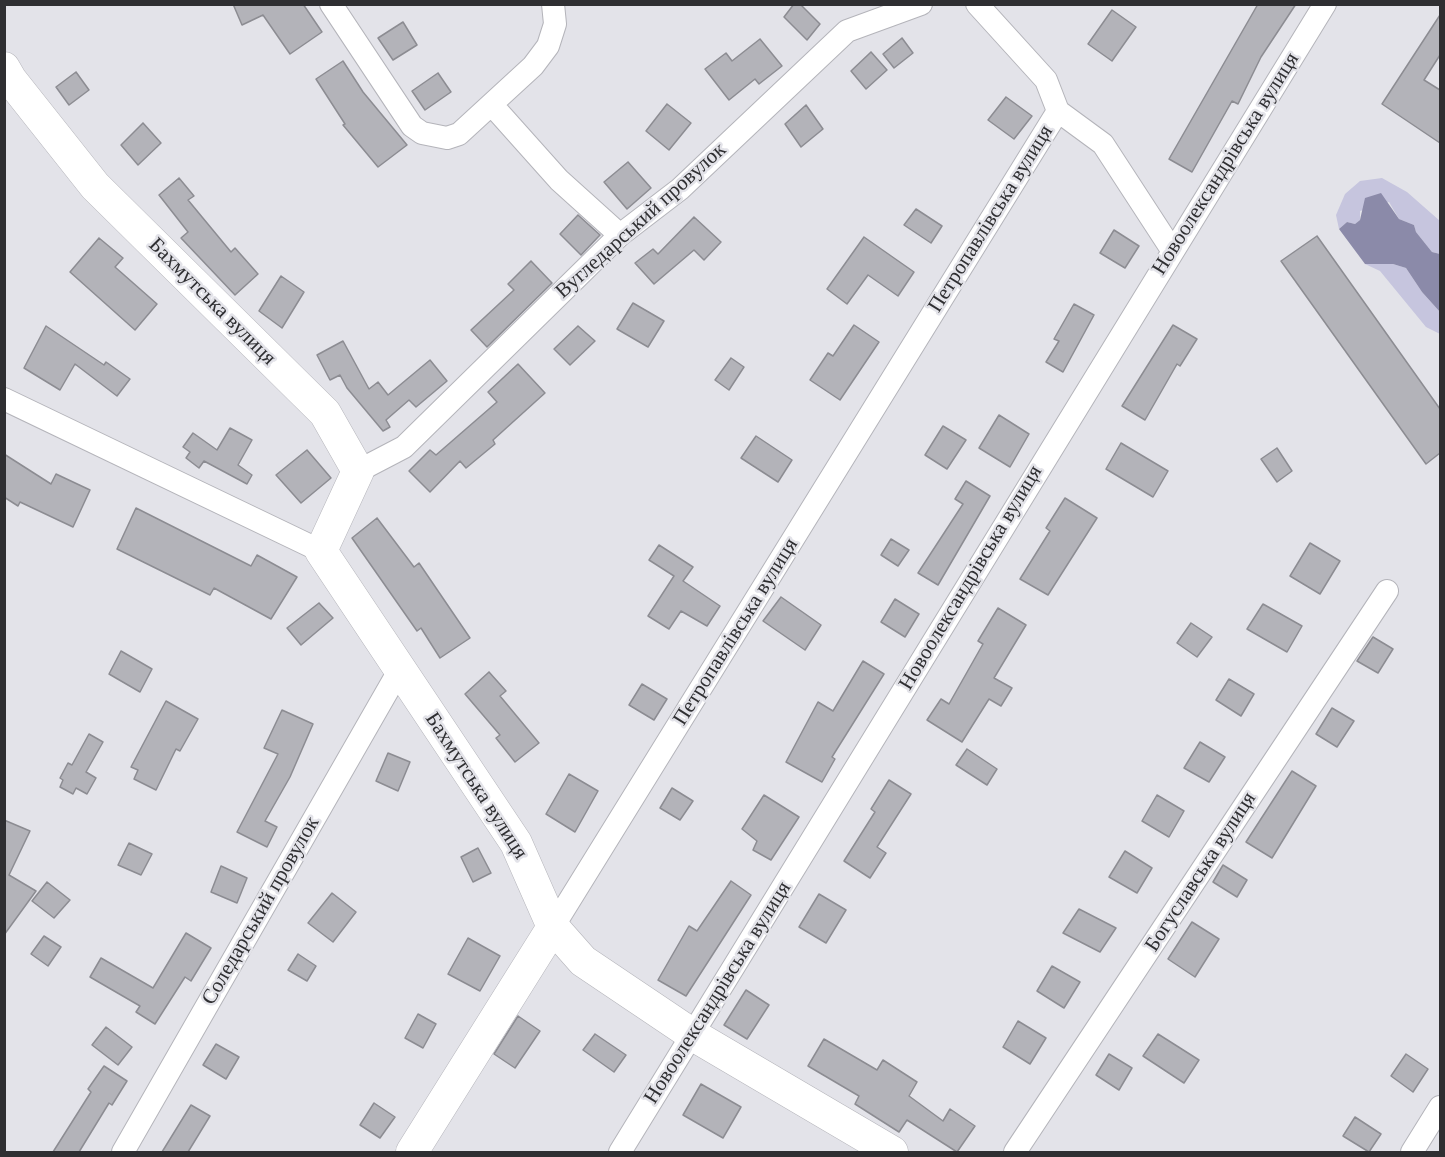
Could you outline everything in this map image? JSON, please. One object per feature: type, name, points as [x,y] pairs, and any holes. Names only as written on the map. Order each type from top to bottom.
[{"type":"street","points":[[331,4],[404,116],[422,133],[447,138],[459,134],[533,66],[548,46],[555,24],[553,4]]},
{"type":"street","points":[[977,4],[1046,80],[1058,111],[1103,144],[1172,250]]},
{"type":"street","name":"Новоолександрівська вулиця","points":[[620,1152],[1324,4]]},
{"type":"street","name":"Вугледарський провулок","points":[[358,471],[404,447],[620,235],[680,189],[847,31],[910,6]]},
{"type":"street","name":"Бахмутська вулиця","points":[[4,68],[95,186],[325,413],[358,471]]},
{"type":"street","points":[[492,105],[559,180],[620,235]]},
{"type":"street","name":"Петропавлівська вулиця","points":[[412,1152],[1058,111]]},
{"type":"street","points":[[4,399],[321,551],[358,471]]},
{"type":"street","name":"Бахмутська вулиця","points":[[321,551],[516,843],[553,927],[583,960],[693,1035],[892,1152]]},
{"type":"street","name":"Богуславська вулиця","points":[[1016,1152],[1387,591]]},
{"type":"street","name":"Соледарський провулок","points":[[123,1152],[400,669]]},
{"type":"street","points":[[1412,1152],[1440,1107]]},
{"type":"shaded area","points":[[1382,178],[1407,192],[1440,221],[1440,254],[1432,252],[1416,232],[1414,225],[1399,219],[1389,202],[1360,211],[1360,220],[1355,224],[1347,222],[1339,229],[1336,215],[1345,194],[1360,181]]},
{"type":"shaded area","points":[[1381,193],[1399,219],[1414,225],[1416,232],[1432,252],[1440,254],[1440,312],[1422,292],[1406,268],[1393,264],[1365,264],[1339,229],[1347,222],[1355,224],[1360,220],[1365,198]]},
{"type":"shaded area","points":[[1365,264],[1393,264],[1406,268],[1422,292],[1440,312],[1440,334],[1426,327],[1380,271]]},
{"type":"building","points":[[233,4],[303,4],[322,32],[290,54],[263,15],[242,25]]},
{"type":"building","points":[[794,4],[800,4],[820,24],[807,40],[784,17]]},
{"type":"building","points":[[1258,4],[1296,4],[1261,57],[1238,104],[1232,101],[1192,172],[1169,159]]},
{"type":"building","points":[[1112,10],[1136,27],[1112,61],[1088,44]]},
{"type":"building","points":[[1440,15],[1440,55],[1424,80],[1440,90],[1440,143],[1382,104]]},
{"type":"building","points":[[403,22],[417,45],[393,60],[378,38]]},
{"type":"building","points":[[902,38],[913,53],[894,68],[883,54]]},
{"type":"building","points":[[760,39],[782,66],[759,84],[755,79],[729,100],[705,69],[726,53],[732,61]]},
{"type":"building","points":[[871,52],[887,70],[866,89],[851,71]]},
{"type":"building","points":[[343,61],[363,92],[407,145],[378,167],[343,125],[345,124],[316,79]]},
{"type":"building","points":[[76,72],[89,90],[69,105],[56,87]]},
{"type":"building","points":[[438,73],[451,92],[425,110],[412,91]]},
{"type":"building","points":[[1006,97],[1032,116],[1014,139],[988,120]]},
{"type":"building","points":[[667,104],[691,123],[669,150],[646,131]]},
{"type":"building","points":[[806,105],[823,129],[801,147],[785,124]]},
{"type":"building","points":[[143,123],[161,143],[138,165],[121,145]]},
{"type":"building","points":[[628,162],[651,188],[627,209],[604,182]]},
{"type":"building","points":[[179,178],[194,196],[188,200],[231,252],[235,248],[258,274],[235,295],[181,238],[188,232],[159,195]]},
{"type":"building","points":[[916,209],[942,226],[931,243],[904,225]]},
{"type":"building","points":[[578,215],[600,235],[581,255],[560,234]]},
{"type":"building","points":[[694,217],[721,242],[704,260],[694,250],[654,284],[635,263],[653,249],[658,254]]},
{"type":"building","points":[[1114,230],[1139,246],[1125,268],[1100,253]]},
{"type":"building","points":[[1317,236],[1440,409],[1440,453],[1426,464],[1281,261]]},
{"type":"building","points":[[864,237],[914,272],[898,296],[868,275],[847,304],[827,289]]},
{"type":"building","points":[[99,238],[123,258],[115,267],[157,304],[135,330],[70,272]]},
{"type":"building","points":[[531,261],[552,283],[487,347],[471,330],[514,290],[508,284]]},
{"type":"building","points":[[281,276],[304,292],[282,328],[259,311]]},
{"type":"building","points":[[633,303],[664,321],[648,347],[617,329]]},
{"type":"building","points":[[1074,304],[1094,315],[1063,372],[1046,362],[1059,341],[1054,339]]},
{"type":"building","points":[[854,325],[879,342],[840,400],[810,380],[828,353],[833,356]]},
{"type":"building","points":[[1173,325],[1197,339],[1180,366],[1177,364],[1145,420],[1122,406]]},
{"type":"building","points":[[46,326],[104,365],[106,362],[130,379],[117,396],[75,364],[60,390],[24,368]]},
{"type":"building","points":[[578,326],[595,341],[570,365],[554,349]]},
{"type":"building","points":[[343,341],[369,389],[378,382],[388,395],[430,360],[447,381],[416,407],[409,400],[386,420],[390,427],[383,431],[347,388],[340,375],[330,380],[317,355]]},
{"type":"building","points":[[731,358],[744,367],[729,390],[715,380]]},
{"type":"building","points":[[518,364],[545,393],[493,440],[495,444],[466,468],[460,461],[430,492],[409,471],[430,450],[436,455],[497,402],[488,392]]},
{"type":"building","points":[[999,415],[1029,434],[1010,467],[979,448]]},
{"type":"building","points":[[943,426],[966,440],[947,469],[925,455]]},
{"type":"building","points":[[230,428],[252,440],[238,465],[252,475],[247,484],[204,461],[199,468],[186,458],[190,452],[183,447],[193,433],[217,450]]},
{"type":"building","points":[[756,436],[792,460],[778,482],[741,458]]},
{"type":"building","points":[[1121,443],[1168,471],[1153,497],[1106,469]]},
{"type":"building","points":[[1277,448],[1292,471],[1277,482],[1261,459]]},
{"type":"building","points":[[307,450],[331,478],[301,503],[276,475]]},
{"type":"building","points":[[4,454],[51,484],[56,474],[90,490],[73,527],[20,502],[18,506],[4,497]]},
{"type":"building","points":[[966,481],[990,496],[938,585],[918,573],[963,504],[955,499]]},
{"type":"building","points":[[1065,498],[1097,518],[1048,595],[1020,579],[1050,531],[1046,528]]},
{"type":"building","points":[[136,508],[251,566],[257,555],[297,577],[271,619],[214,588],[210,595],[117,549]]},
{"type":"building","points":[[377,518],[414,567],[419,563],[470,638],[440,658],[421,628],[417,631],[352,538]]},
{"type":"building","points":[[891,539],[909,550],[898,566],[881,555]]},
{"type":"building","points":[[1310,543],[1340,561],[1320,594],[1290,576]]},
{"type":"building","points":[[659,545],[693,567],[683,581],[720,606],[707,626],[681,611],[669,629],[648,616],[674,576],[649,560]]},
{"type":"building","points":[[781,597],[821,625],[805,650],[763,621]]},
{"type":"building","points":[[895,599],[919,614],[905,637],[881,622]]},
{"type":"building","points":[[319,603],[333,618],[301,645],[287,628]]},
{"type":"building","points":[[1263,604],[1302,626],[1287,652],[1247,629]]},
{"type":"building","points":[[998,608],[1026,625],[994,678],[1012,688],[1001,706],[989,699],[962,742],[927,720],[941,699],[949,704],[983,644],[978,641]]},
{"type":"building","points":[[1191,623],[1212,637],[1197,657],[1177,643]]},
{"type":"building","points":[[1373,637],[1393,649],[1378,673],[1357,661]]},
{"type":"building","points":[[121,651],[152,669],[140,692],[109,674]]},
{"type":"building","points":[[863,661],[884,674],[832,757],[835,759],[822,782],[786,762],[818,702],[833,711]]},
{"type":"building","points":[[489,672],[506,691],[500,696],[539,743],[515,762],[496,738],[500,735],[465,694]]},
{"type":"building","points":[[1229,679],[1254,694],[1241,716],[1216,700]]},
{"type":"building","points":[[642,684],[667,699],[654,720],[629,705]]},
{"type":"building","points":[[166,701],[198,719],[180,751],[176,749],[156,790],[134,779],[138,770],[131,767]]},
{"type":"building","points":[[1332,708],[1354,721],[1337,747],[1316,734]]},
{"type":"building","points":[[282,710],[313,724],[290,777],[265,821],[277,827],[267,847],[237,832],[278,754],[264,748]]},
{"type":"building","points":[[89,734],[103,742],[86,772],[96,778],[87,794],[76,788],[73,794],[60,787],[63,780],[60,778],[68,763],[72,765]]},
{"type":"building","points":[[1200,742],[1225,757],[1209,782],[1184,768]]},
{"type":"building","points":[[967,749],[997,769],[987,785],[956,765]]},
{"type":"building","points":[[388,753],[410,762],[398,791],[376,781]]},
{"type":"building","points":[[1292,771],[1316,786],[1272,858],[1246,842]]},
{"type":"building","points":[[569,774],[598,791],[575,832],[546,814]]},
{"type":"building","points":[[889,780],[911,794],[877,847],[886,853],[870,878],[844,861],[875,812],[871,809]]},
{"type":"building","points":[[672,788],[693,801],[680,820],[660,808]]},
{"type":"building","points":[[764,795],[799,817],[771,860],[753,850],[757,841],[742,829]]},
{"type":"building","points":[[1157,795],[1184,811],[1169,837],[1142,821]]},
{"type":"building","points":[[4,820],[30,831],[9,875],[36,891],[4,935]]},
{"type":"building","points":[[129,843],[152,854],[141,875],[118,865]]},
{"type":"building","points":[[478,848],[491,873],[473,882],[461,857]]},
{"type":"building","points":[[1125,851],[1152,868],[1137,893],[1109,877]]},
{"type":"building","points":[[1223,865],[1247,880],[1237,897],[1213,882]]},
{"type":"building","points":[[221,866],[247,878],[237,903],[211,892]]},
{"type":"building","points":[[731,881],[751,895],[686,996],[658,980],[689,926],[697,931]]},
{"type":"building","points":[[47,882],[70,900],[54,918],[32,901]]},
{"type":"building","points":[[332,893],[356,912],[333,942],[308,923]]},
{"type":"building","points":[[819,894],[846,910],[826,943],[799,927]]},
{"type":"building","points":[[1079,909],[1116,928],[1100,952],[1063,933]]},
{"type":"building","points":[[1192,922],[1219,939],[1195,977],[1168,959]]},
{"type":"building","points":[[186,933],[211,948],[191,981],[185,977],[155,1024],[136,1012],[140,1006],[90,977],[101,958],[153,988]]},
{"type":"building","points":[[44,936],[61,947],[48,966],[31,954]]},
{"type":"building","points":[[468,938],[500,956],[480,991],[448,974]]},
{"type":"building","points":[[298,954],[316,966],[307,981],[288,970]]},
{"type":"building","points":[[1052,966],[1080,982],[1064,1008],[1037,991]]},
{"type":"building","points":[[746,990],[769,1005],[747,1039],[724,1025]]},
{"type":"building","points":[[418,1014],[436,1024],[423,1048],[405,1038]]},
{"type":"building","points":[[518,1016],[540,1031],[515,1068],[494,1054]]},
{"type":"building","points":[[1018,1021],[1046,1038],[1030,1064],[1003,1047]]},
{"type":"building","points":[[106,1027],[132,1047],[118,1065],[92,1045]]},
{"type":"building","points":[[595,1034],[626,1055],[614,1072],[583,1050]]},
{"type":"building","points":[[1158,1034],[1199,1060],[1184,1083],[1143,1056]]},
{"type":"building","points":[[824,1039],[877,1070],[883,1060],[917,1082],[909,1096],[943,1121],[950,1109],[975,1126],[957,1152],[907,1120],[899,1132],[855,1104],[859,1096],[808,1066]]},
{"type":"building","points":[[216,1044],[239,1057],[226,1079],[203,1065]]},
{"type":"building","points":[[1109,1054],[1132,1068],[1119,1090],[1096,1075]]},
{"type":"building","points":[[1406,1054],[1428,1069],[1413,1092],[1391,1076]]},
{"type":"building","points":[[104,1066],[127,1081],[112,1105],[109,1103],[79,1152],[53,1152],[91,1092],[88,1089]]},
{"type":"building","points":[[701,1084],[741,1107],[723,1138],[683,1115]]},
{"type":"building","points":[[374,1103],[395,1117],[380,1138],[360,1125]]},
{"type":"building","points":[[191,1105],[210,1116],[188,1152],[162,1152]]},
{"type":"building","points":[[1355,1117],[1381,1134],[1369,1152],[1343,1136]]}]
